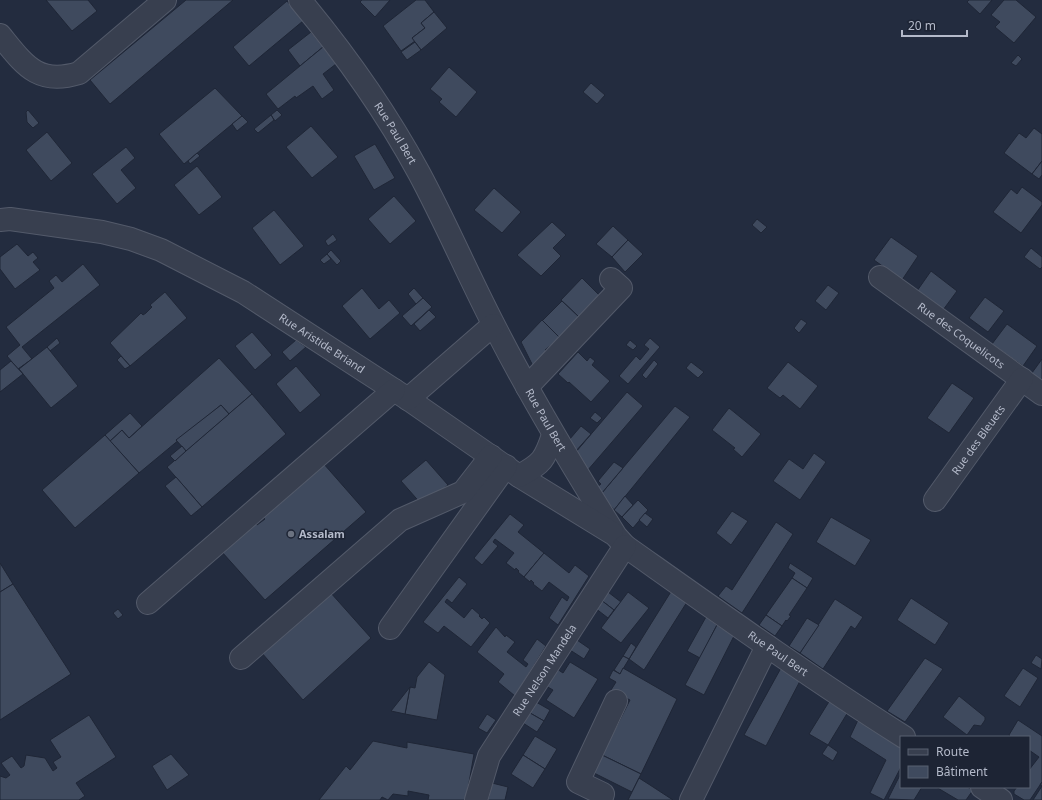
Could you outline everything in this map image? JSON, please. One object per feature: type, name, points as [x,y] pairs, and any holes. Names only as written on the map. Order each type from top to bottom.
[{"type":"street","points":[[0,35],[25,65],[37,74],[64,77],[79,73],[165,0]]},
{"type":"street","name":"Rue Paul Bert","points":[[300,0],[319,23],[383,112],[419,172],[493,325],[553,435],[620,541],[767,646],[849,702],[902,736]]},
{"type":"street","name":"Rue Aristide Briand","points":[[0,220],[10,219],[102,232],[131,239],[160,250],[243,292],[401,394],[506,466],[620,541]]},
{"type":"street","name":"Rue des Coquelicots","points":[[880,277],[1042,394]]},
{"type":"street","points":[[527,387],[621,288],[611,279]]},
{"type":"street","points":[[148,603],[401,394],[493,325]]},
{"type":"street","name":"Rue des Bleuets","points":[[935,500],[1022,379]]},
{"type":"street","points":[[241,658],[400,520],[463,492],[506,466],[534,468],[546,456],[553,435]]},
{"type":"street","points":[[390,628],[506,466]]},
{"type":"street","name":"Rue Nelson Mandela","points":[[476,800],[489,756],[620,541]]},
{"type":"street","points":[[691,800],[767,646]]},
{"type":"street","points":[[601,800],[603,794],[578,782],[616,701]]},
{"type":"street","points":[[983,788],[1001,800]]},
{"type":"building","points":[[46,0],[88,0],[97,11],[72,31]]},
{"type":"building","points":[[186,0],[233,0],[110,104],[90,80]]},
{"type":"building","points":[[362,0],[390,0],[375,17],[360,2]]},
{"type":"building","points":[[416,0],[425,0],[434,12],[421,23],[425,28],[412,38],[415,41],[401,51],[383,26]]},
{"type":"building","points":[[969,0],[992,0],[980,14],[967,2]]},
{"type":"building","points":[[1004,0],[1016,0],[1036,17],[1014,43],[995,27],[1000,22],[991,15]]},
{"type":"building","points":[[287,1],[303,21],[249,66],[233,47]]},
{"type":"building","points":[[434,12],[447,28],[421,50],[412,38],[425,28],[421,23]]},
{"type":"building","points":[[311,32],[323,47],[300,66],[288,50]]},
{"type":"building","points":[[415,42],[421,50],[407,60],[401,52]]},
{"type":"building","points":[[323,47],[336,64],[323,74],[334,90],[322,99],[313,86],[296,98],[295,96],[278,109],[266,94]]},
{"type":"building","points":[[1018,55],[1022,59],[1016,66],[1011,63]]},
{"type":"building","points":[[449,67],[477,92],[456,117],[439,102],[442,99],[430,89]]},
{"type":"building","points":[[591,83],[605,95],[597,104],[583,92]]},
{"type":"building","points":[[215,88],[242,116],[184,164],[159,134]]},
{"type":"building","points":[[28,110],[39,123],[33,128],[27,122],[26,112]]},
{"type":"building","points":[[277,110],[282,115],[275,121],[271,115]]},
{"type":"building","points":[[271,115],[274,120],[258,133],[254,129]]},
{"type":"building","points":[[242,116],[248,122],[237,131],[232,124]]},
{"type":"building","points":[[311,126],[338,157],[312,178],[286,147]]},
{"type":"building","points":[[1034,128],[1042,134],[1042,161],[1032,174],[1004,153],[1019,133],[1026,138]]},
{"type":"building","points":[[47,132],[72,163],[51,181],[26,150]]},
{"type":"building","points":[[375,144],[395,178],[374,190],[354,156]]},
{"type":"building","points":[[126,147],[135,158],[121,170],[136,188],[117,204],[92,174]]},
{"type":"building","points":[[197,153],[200,156],[190,164],[188,161]]},
{"type":"building","points":[[1042,161],[1042,175],[1039,179],[1032,174]]},
{"type":"building","points":[[197,166],[222,197],[199,215],[174,185]]},
{"type":"building","points":[[1022,187],[1042,202],[1042,205],[1021,233],[993,212],[1011,189],[1017,194]]},
{"type":"building","points":[[494,188],[521,212],[502,233],[474,210]]},
{"type":"building","points":[[394,196],[416,221],[390,244],[368,219]]},
{"type":"building","points":[[274,210],[304,246],[280,265],[252,228]]},
{"type":"building","points":[[757,219],[767,227],[761,233],[752,225]]},
{"type":"building","points":[[552,222],[566,235],[553,248],[561,256],[541,276],[517,255]]},
{"type":"building","points":[[613,226],[628,240],[612,257],[596,244]]},
{"type":"building","points":[[333,234],[337,240],[328,246],[325,241]]},
{"type":"building","points":[[891,237],[918,256],[902,280],[874,260]]},
{"type":"building","points":[[628,240],[643,254],[625,272],[612,257]]},
{"type":"building","points":[[17,244],[28,256],[33,252],[38,258],[33,262],[40,270],[15,289],[0,269],[0,257]]},
{"type":"building","points":[[1031,248],[1042,257],[1042,267],[1040,269],[1024,257]]},
{"type":"building","points":[[331,250],[341,261],[337,265],[327,254]]},
{"type":"building","points":[[327,254],[331,259],[324,264],[320,260]]},
{"type":"building","points":[[83,264],[100,285],[22,347],[32,359],[18,369],[7,356],[20,345],[6,327],[54,288],[49,281],[56,275],[62,282]]},
{"type":"building","points":[[931,271],[957,291],[943,310],[917,291]]},
{"type":"building","points":[[582,278],[600,296],[593,303],[592,302],[579,317],[561,300]]},
{"type":"building","points":[[828,285],[839,293],[826,310],[815,301]]},
{"type":"building","points":[[362,288],[379,309],[389,300],[400,313],[370,339],[342,306]]},
{"type":"building","points":[[414,288],[423,298],[416,304],[408,294]]},
{"type":"building","points":[[165,292],[187,318],[130,366],[110,343],[141,313],[143,315],[146,313],[152,307],[150,305]]},
{"type":"building","points":[[985,297],[1004,311],[988,332],[969,318]]},
{"type":"building","points":[[423,298],[432,307],[411,326],[402,316]]},
{"type":"building","points":[[562,301],[580,318],[560,339],[542,321]]},
{"type":"building","points":[[429,310],[436,317],[420,331],[414,324]]},
{"type":"building","points":[[801,319],[807,323],[799,333],[794,328]]},
{"type":"building","points":[[542,320],[560,338],[545,350],[547,352],[533,366],[521,342]]},
{"type":"building","points":[[1007,324],[1037,346],[1023,366],[992,344]]},
{"type":"building","points":[[252,332],[272,355],[255,370],[235,346]]},
{"type":"building","points":[[57,338],[60,343],[50,351],[47,347]]},
{"type":"building","points":[[650,338],[660,347],[628,384],[619,376],[636,356],[640,360],[649,349],[644,345]]},
{"type":"building","points":[[296,340],[306,347],[290,361],[282,352]]},
{"type":"building","points":[[630,340],[637,346],[633,350],[626,345]]},
{"type":"building","points":[[47,347],[78,386],[51,408],[19,369]]},
{"type":"building","points":[[578,352],[587,361],[590,357],[595,361],[592,365],[610,381],[591,402],[558,374]]},
{"type":"building","points":[[121,356],[130,366],[125,369],[117,360]]},
{"type":"building","points":[[219,358],[252,394],[229,414],[221,405],[139,473],[110,441],[122,430],[129,438]]},
{"type":"building","points":[[1042,359],[1042,387],[1029,377]]},
{"type":"building","points":[[654,360],[658,364],[646,379],[642,375]]},
{"type":"building","points":[[11,361],[23,374],[0,392],[0,370]]},
{"type":"building","points":[[691,362],[704,372],[698,378],[686,368]]},
{"type":"building","points":[[788,362],[818,386],[800,409],[783,395],[780,398],[767,388]]},
{"type":"building","points":[[296,366],[321,395],[300,413],[276,384]]},
{"type":"building","points":[[952,383],[974,398],[949,433],[927,418]]},
{"type":"building","points":[[627,392],[643,406],[587,471],[575,453]]},
{"type":"building","points":[[252,394],[286,434],[202,507],[167,467]]},
{"type":"building","points":[[221,405],[229,414],[186,451],[176,440]]},
{"type":"building","points":[[675,406],[690,417],[614,510],[601,494]]},
{"type":"building","points":[[729,408],[761,434],[742,457],[733,449],[735,448],[712,430]]},
{"type":"building","points":[[595,412],[602,418],[597,423],[590,418]]},
{"type":"building","points":[[130,413],[142,426],[129,438],[122,430],[110,441],[105,435]]},
{"type":"building","points":[[581,426],[591,434],[575,452],[569,440]]},
{"type":"building","points":[[105,435],[139,473],[75,528],[42,490]]},
{"type":"building","points":[[182,446],[186,451],[175,461],[170,456]]},
{"type":"building","points":[[814,453],[826,462],[800,500],[773,481],[789,459],[803,469]]},
{"type":"building","points":[[426,460],[448,485],[423,506],[401,481]]},
{"type":"building","points":[[614,462],[623,468],[601,494],[597,487],[601,484],[598,481]]},
{"type":"building","name":"Assalam","points":[[323,463],[366,512],[265,600],[222,552],[255,523],[257,525],[265,519],[262,516]]},
{"type":"building","points":[[176,477],[202,507],[191,516],[165,486]]},
{"type":"building","points":[[625,496],[633,505],[622,517],[614,510]]},
{"type":"building","points":[[638,500],[648,510],[633,528],[622,517]]},
{"type":"building","points":[[732,511],[748,521],[731,545],[716,533]]},
{"type":"building","points":[[645,513],[653,519],[647,527],[639,520]]},
{"type":"building","points":[[510,514],[524,525],[518,532],[544,553],[524,577],[516,568],[515,570],[506,563],[514,553],[495,539],[493,542],[498,546],[482,565],[474,558]]},
{"type":"building","points":[[831,517],[871,540],[855,566],[816,542]]},
{"type":"building","points":[[776,522],[793,534],[742,613],[718,596],[726,586],[732,590]]},
{"type":"building","points":[[544,553],[569,573],[575,565],[589,576],[558,625],[549,618],[562,597],[567,601],[569,597],[549,582],[542,591],[533,584],[534,583],[531,580],[530,582],[524,577]]},
{"type":"building","points":[[0,563],[13,584],[0,592]]},
{"type":"building","points":[[790,563],[813,578],[807,588],[792,578],[795,573],[788,568]]},
{"type":"building","points":[[459,577],[467,584],[452,603],[447,599],[445,602],[464,618],[472,608],[480,615],[479,616],[482,619],[484,617],[490,623],[471,647],[444,626],[438,633],[423,622]]},
{"type":"building","points":[[792,578],[807,588],[789,615],[791,616],[782,626],[766,615]]},
{"type":"building","points":[[13,584],[71,674],[0,720],[0,592]]},
{"type":"building","points":[[672,590],[687,602],[644,670],[629,659]]},
{"type":"building","points":[[330,592],[371,638],[303,700],[261,652]]},
{"type":"building","points":[[608,592],[621,602],[614,610],[601,600]]},
{"type":"building","points":[[628,592],[649,608],[621,643],[601,628]]},
{"type":"building","points":[[911,598],[949,623],[935,645],[897,620]]},
{"type":"building","points":[[835,599],[863,617],[855,629],[851,626],[823,669],[800,653]]},
{"type":"building","points":[[601,600],[614,610],[608,618],[595,608]]},
{"type":"building","points":[[118,609],[123,615],[118,619],[113,613]]},
{"type":"building","points":[[766,615],[782,626],[775,636],[759,625]]},
{"type":"building","points":[[706,617],[717,625],[700,658],[687,651]]},
{"type":"building","points":[[807,618],[819,625],[800,653],[789,646]]},
{"type":"building","points":[[717,625],[734,636],[704,695],[685,685]]},
{"type":"building","points":[[496,627],[505,637],[506,635],[515,642],[507,652],[526,667],[528,664],[523,660],[537,639],[546,646],[515,696],[498,682],[504,674],[477,652]]},
{"type":"building","points":[[577,640],[590,649],[584,659],[570,650]]},
{"type":"building","points":[[631,643],[636,647],[629,659],[623,656]]},
{"type":"building","points":[[1036,655],[1042,659],[1041,669],[1031,663]]},
{"type":"building","points":[[623,656],[629,659],[620,674],[614,670]]},
{"type":"building","points":[[925,658],[943,669],[905,722],[887,711]]},
{"type":"building","points":[[429,662],[445,675],[437,720],[405,714],[410,687],[415,688],[417,677]]},
{"type":"building","points":[[570,662],[598,679],[574,718],[546,700],[553,690],[546,686],[557,669],[563,673]]},
{"type":"building","points":[[623,668],[677,699],[641,774],[602,755],[630,700],[611,690],[616,682],[609,678],[613,670],[620,674]]},
{"type":"building","points":[[781,668],[800,681],[766,746],[744,735]]},
{"type":"building","points":[[1023,668],[1038,678],[1020,707],[1004,696]]},
{"type":"building","points":[[410,687],[405,714],[391,711]]},
{"type":"building","points":[[959,696],[985,717],[985,720],[981,726],[974,725],[967,735],[943,717]]},
{"type":"building","points":[[830,700],[848,712],[828,745],[809,734]]},
{"type":"building","points":[[536,702],[550,710],[544,721],[530,713]]},
{"type":"building","points":[[530,713],[544,721],[537,732],[523,723]]},
{"type":"building","points":[[487,714],[496,720],[487,733],[478,728]]},
{"type":"building","points":[[89,715],[116,757],[76,783],[85,796],[79,800],[0,800],[0,776],[6,778],[10,775],[1,763],[12,756],[21,768],[24,766],[26,755],[45,758],[53,771],[57,768],[53,762],[61,757],[50,740]]},
{"type":"building","points":[[858,720],[900,745],[900,769],[884,800],[870,793],[886,760],[850,737]]},
{"type":"building","points":[[1018,720],[1042,736],[1042,782],[1030,800],[1024,800],[1014,794],[1014,791],[1016,788],[1030,788],[1030,769],[1039,757],[1030,751],[1030,736],[1009,735]]},
{"type":"building","points":[[535,736],[557,749],[545,769],[523,755]]},
{"type":"building","points":[[373,741],[407,748],[407,742],[474,754],[466,800],[428,800],[429,795],[408,791],[408,796],[393,794],[388,800],[382,797],[380,800],[319,800],[346,766],[350,770]]},
{"type":"building","points":[[828,745],[838,752],[833,761],[822,754]]},
{"type":"building","points":[[171,754],[189,775],[167,790],[152,766]]},
{"type":"building","points":[[523,755],[545,769],[533,788],[511,774]]},
{"type":"building","points":[[602,755],[641,774],[632,792],[594,773]]},
{"type":"building","points":[[900,775],[900,788],[921,788],[914,800],[888,799]]},
{"type":"building","points":[[639,778],[650,785],[673,800],[628,800]]},
{"type":"building","points":[[492,783],[508,787],[505,800],[488,800]]},
{"type":"building","points":[[1042,786],[1042,800],[1033,800]]},
{"type":"building","points":[[938,788],[969,788],[973,790],[966,800],[958,800]]},
{"type":"place","name":"Assalam","points":[[291,534]]}]
